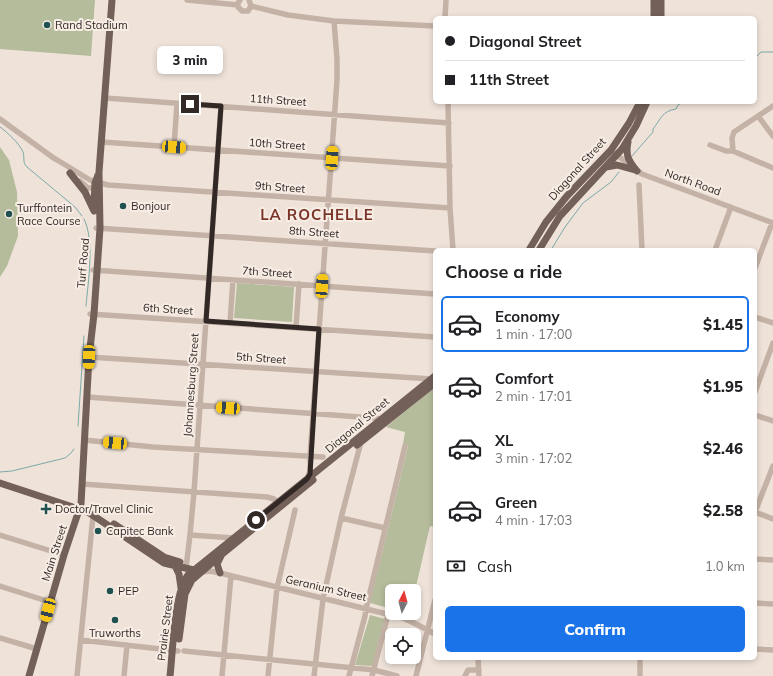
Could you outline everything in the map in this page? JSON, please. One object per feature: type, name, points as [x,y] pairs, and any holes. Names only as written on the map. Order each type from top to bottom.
[{"type":"main road","name":"Turf Road","points":[[98,228],[94,211],[102,142],[112,0]]},
{"type":"main road","points":[[654,0],[654,16]]},
{"type":"main road","points":[[661,0],[661,16]]},
{"type":"main road","name":"Diagonal Street","points":[[540,248],[560,216],[605,168],[639,104]]},
{"type":"main road","name":"Diagonal Street","points":[[530,248],[546,222],[567,196],[628,140],[640,120],[647,104]]},
{"type":"main road","points":[[628,140],[626,151],[627,158],[636,170]]},
{"type":"main road","points":[[605,168],[618,165],[636,170]]},
{"type":"main road","points":[[70,173],[83,188],[94,211]]},
{"type":"main road","name":"Turf Road","points":[[81,506],[98,228],[98,185]]},
{"type":"main road","name":"Diagonal Street","points":[[202,569],[221,556],[307,479],[433,380]]},
{"type":"main road","name":"Diagonal Street","points":[[202,569],[234,538],[361,442],[382,421]]},
{"type":"main road","points":[[0,483],[27,491],[32,494],[81,506]]},
{"type":"main road","name":"Geranium Street","points":[[81,506],[158,560],[175,566],[186,566],[202,569]]},
{"type":"main road","name":"Geranium Street","points":[[81,506],[164,557],[186,566]]},
{"type":"main road","name":"Main Street","points":[[29,676],[64,555],[81,506]]},
{"type":"main road","points":[[220,573],[217,564],[221,556]]},
{"type":"main road","points":[[175,566],[179,574],[181,588]]},
{"type":"main road","name":"Prairie Street","points":[[170,676],[178,651],[181,588],[187,577],[202,569]]},
{"type":"main road","name":"Prairie Street","points":[[175,676],[185,594],[192,580],[202,569]]},
{"type":"street","points":[[187,0],[239,2],[239,8],[244,11],[249,10],[251,6]]},
{"type":"street","points":[[249,0],[251,6]]},
{"type":"street","points":[[445,16],[446,0]]},
{"type":"street","points":[[251,6],[288,15],[334,21],[433,26]]},
{"type":"street","points":[[307,479],[310,471],[335,115],[337,59],[334,21]]},
{"type":"street","name":"11th Street","points":[[105,98],[449,123]]},
{"type":"street","points":[[174,147],[177,103]]},
{"type":"street","points":[[448,104],[450,208],[453,248]]},
{"type":"street","name":"Johannesburg Street","points":[[186,566],[194,492],[221,106]]},
{"type":"street","points":[[733,151],[733,134],[738,129],[773,106]]},
{"type":"street","points":[[758,116],[773,136]]},
{"type":"street","points":[[0,119],[54,158],[98,185]]},
{"type":"street","name":"10th Street","points":[[102,142],[450,166]]},
{"type":"street","points":[[710,145],[733,151],[773,168]]},
{"type":"street","name":"North Road","points":[[614,153],[636,170],[651,177],[773,223]]},
{"type":"street","points":[[54,158],[86,187],[98,185]]},
{"type":"street","name":"9th Street","points":[[98,185],[450,208]]},
{"type":"street","points":[[640,185],[642,248]]},
{"type":"street","points":[[716,248],[731,207]]},
{"type":"street","points":[[757,263],[773,223]]},
{"type":"street","name":"8th Street","points":[[98,228],[433,251]]},
{"type":"street","name":"7th Street","points":[[95,270],[433,294]]},
{"type":"street","points":[[230,323],[233,280]]},
{"type":"street","points":[[296,327],[299,284]]},
{"type":"street","name":"6th Street","points":[[92,314],[433,337]]},
{"type":"street","points":[[757,317],[773,323]]},
{"type":"street","points":[[757,387],[773,343]]},
{"type":"street","name":"5th Street","points":[[89,357],[433,379]]},
{"type":"street","points":[[87,397],[313,413],[382,421]]},
{"type":"street","points":[[757,416],[773,421]]},
{"type":"street","points":[[84,440],[197,450],[323,457]]},
{"type":"street","points":[[314,676],[323,599],[341,518],[361,442]]},
{"type":"street","points":[[349,676],[365,616],[405,446]]},
{"type":"street","points":[[757,507],[773,466]]},
{"type":"street","points":[[82,484],[267,497],[281,502]]},
{"type":"street","points":[[268,676],[277,588],[295,510]]},
{"type":"street","points":[[757,513],[773,519]]},
{"type":"street","points":[[77,676],[94,516]]},
{"type":"street","points":[[341,518],[385,528]]},
{"type":"street","points":[[0,535],[64,555]]},
{"type":"street","points":[[190,535],[234,538]]},
{"type":"street","points":[[757,559],[773,560]]},
{"type":"street","name":"Geranium Street","points":[[202,569],[385,614]]},
{"type":"street","points":[[222,676],[231,576]]},
{"type":"street","points":[[0,586],[50,602]]},
{"type":"street","points":[[757,603],[773,604]]},
{"type":"street","points":[[416,676],[433,607]]},
{"type":"street","points":[[373,673],[387,620]]},
{"type":"street","name":"Geranium Street","points":[[409,620],[433,633]]},
{"type":"street","points":[[0,638],[37,649]]},
{"type":"street","points":[[81,640],[351,668],[397,676]]},
{"type":"street","points":[[124,676],[127,645]]},
{"type":"street","points":[[757,649],[773,650]]},
{"type":"street","points":[[465,676],[468,670],[479,673],[478,660]]},
{"type":"street","points":[[640,660],[640,676]]},
{"type":"green space","name":"Rand Stadium","points":[[0,0],[95,0],[91,56],[0,49]]},
{"type":"green space","name":"Turffontein Race Course","points":[[0,147],[9,160],[17,192],[18,236],[7,266],[0,277]]},
{"type":"green space","points":[[237,283],[294,287],[292,322],[234,318]]},
{"type":"green space","points":[[433,389],[433,527],[430,526],[417,584],[385,584],[385,607],[370,603],[408,446],[403,444],[405,432],[386,427]]},
{"type":"green space","points":[[370,615],[385,619],[373,666],[355,665]]},
{"type":"waterway","points":[[757,56],[761,52],[773,52]]},
{"type":"waterway","points":[[632,156],[653,132],[653,129],[662,116],[671,110],[676,109],[680,104]]},
{"type":"waterway","points":[[0,127],[19,145],[24,154],[27,167],[75,207],[82,216]]},
{"type":"waterway","points":[[552,248],[565,227],[583,203],[611,182],[619,172]]},
{"type":"waterway","points":[[84,219],[89,238],[90,250],[86,306]]},
{"type":"waterway","points":[[78,426],[84,336]]},
{"type":"waterway","points":[[0,472],[12,471],[65,458],[74,449]]},
{"type":"place","name":"Rand Stadium","points":[[47,25]]},
{"type":"place","name":"Bonjour","points":[[123,206]]},
{"type":"place","name":"Turffontein Race Course","points":[[9,214]]},
{"type":"place","name":"Doctor/Travel Clinic","points":[[46,509]]},
{"type":"place","name":"Capitec Bank","points":[[98,531]]},
{"type":"place","name":"PEP","points":[[110,591]]},
{"type":"place","name":"Truworths","points":[[115,620]]},
{"type":"district","name":"LA ROCHELLE","points":[[317,214]]},
{"type":"route","points":[[190,104],[221,106],[206,321],[319,329],[310,474],[307,479],[256,520]]}]
